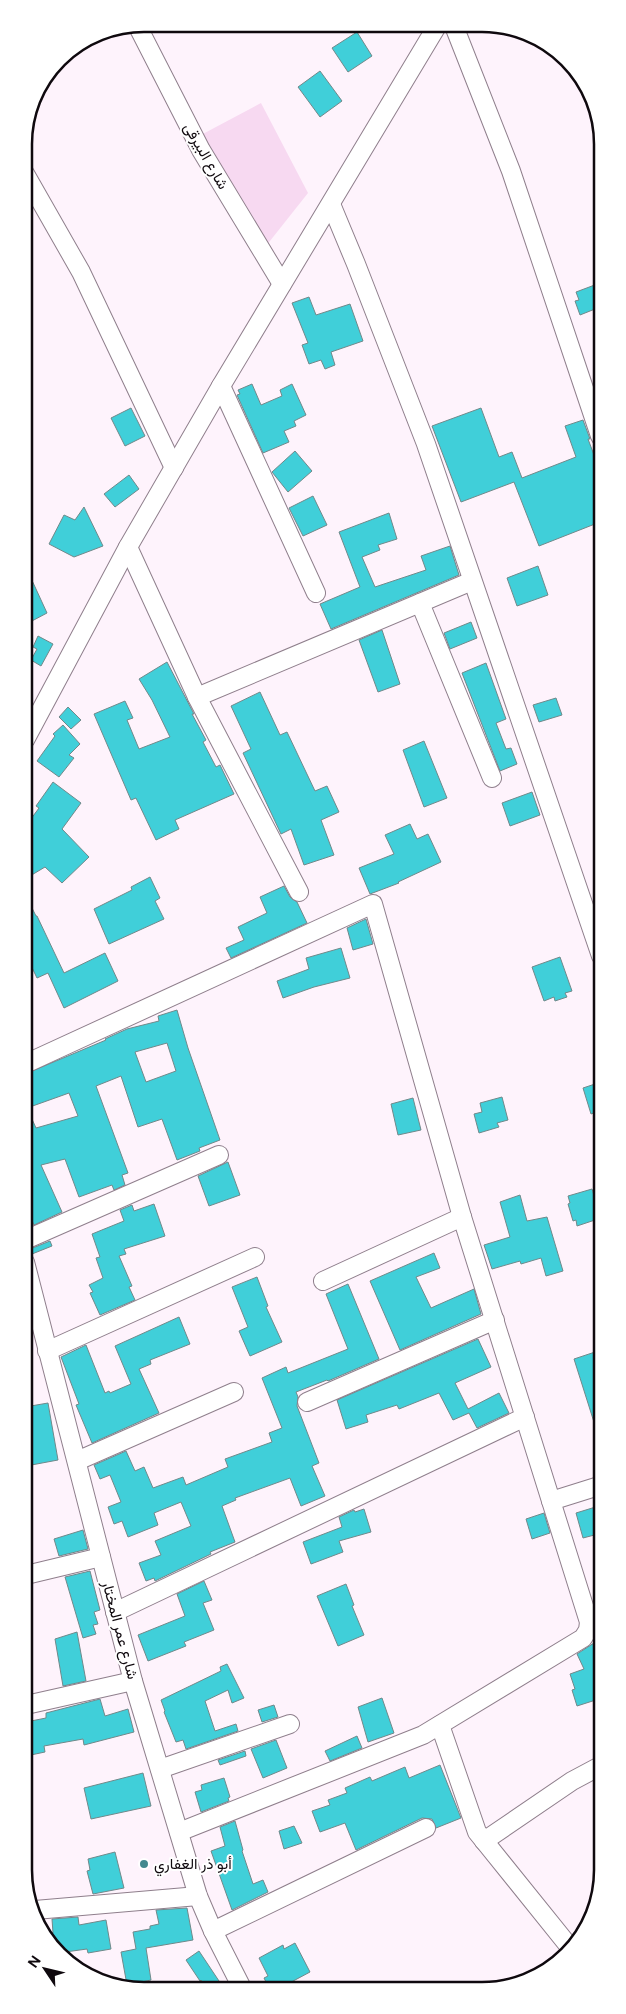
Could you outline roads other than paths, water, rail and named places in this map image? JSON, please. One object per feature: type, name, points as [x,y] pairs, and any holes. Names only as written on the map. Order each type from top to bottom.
[{"type":"street","name":"شارع البيرقى","points":[[141,32],[201,150],[282,284]]},
{"type":"street","points":[[33,726],[128,548],[221,386],[433,32]]},
{"type":"street","points":[[456,32],[511,171],[594,418]]},
{"type":"street","points":[[33,188],[81,272],[174,468]]},
{"type":"street","points":[[330,204],[356,264],[426,444],[594,934]]},
{"type":"street","points":[[221,386],[316,593]]},
{"type":"street","points":[[128,548],[197,697],[299,892]]},
{"type":"street","points":[[197,697],[472,581]]},
{"type":"street","points":[[420,603],[492,778]]},
{"type":"street","points":[[32,1061],[373,904],[462,1217],[589,1622],[588,1630],[583,1638],[423,1735],[179,1832]]},
{"type":"street","points":[[32,1237],[219,1155]]},
{"type":"street","points":[[323,1281],[462,1217]]},
{"type":"street","points":[[47,1351],[256,1257]]},
{"type":"street","name":"شارع عمر المختار","points":[[32,1292],[133,1681],[198,1896],[213,1931],[239,1982]]},
{"type":"street","points":[[307,1402],[495,1320]]},
{"type":"street","points":[[77,1461],[234,1392]]},
{"type":"street","points":[[115,1612],[525,1417]]},
{"type":"street","points":[[551,1501],[593,1488]]},
{"type":"street","points":[[32,1574],[102,1557]]},
{"type":"street","points":[[32,1704],[133,1681]]},
{"type":"street","points":[[160,1769],[290,1724]]},
{"type":"street","points":[[440,1725],[477,1832],[566,1943]]},
{"type":"street","points":[[484,1841],[572,1781],[593,1770]]},
{"type":"street","points":[[213,1931],[426,1828]]},
{"type":"street","points":[[40,1910],[198,1896]]},
{"type":"place","name":"أبو ذر الغفاري","points":[[144,1864]]}]
